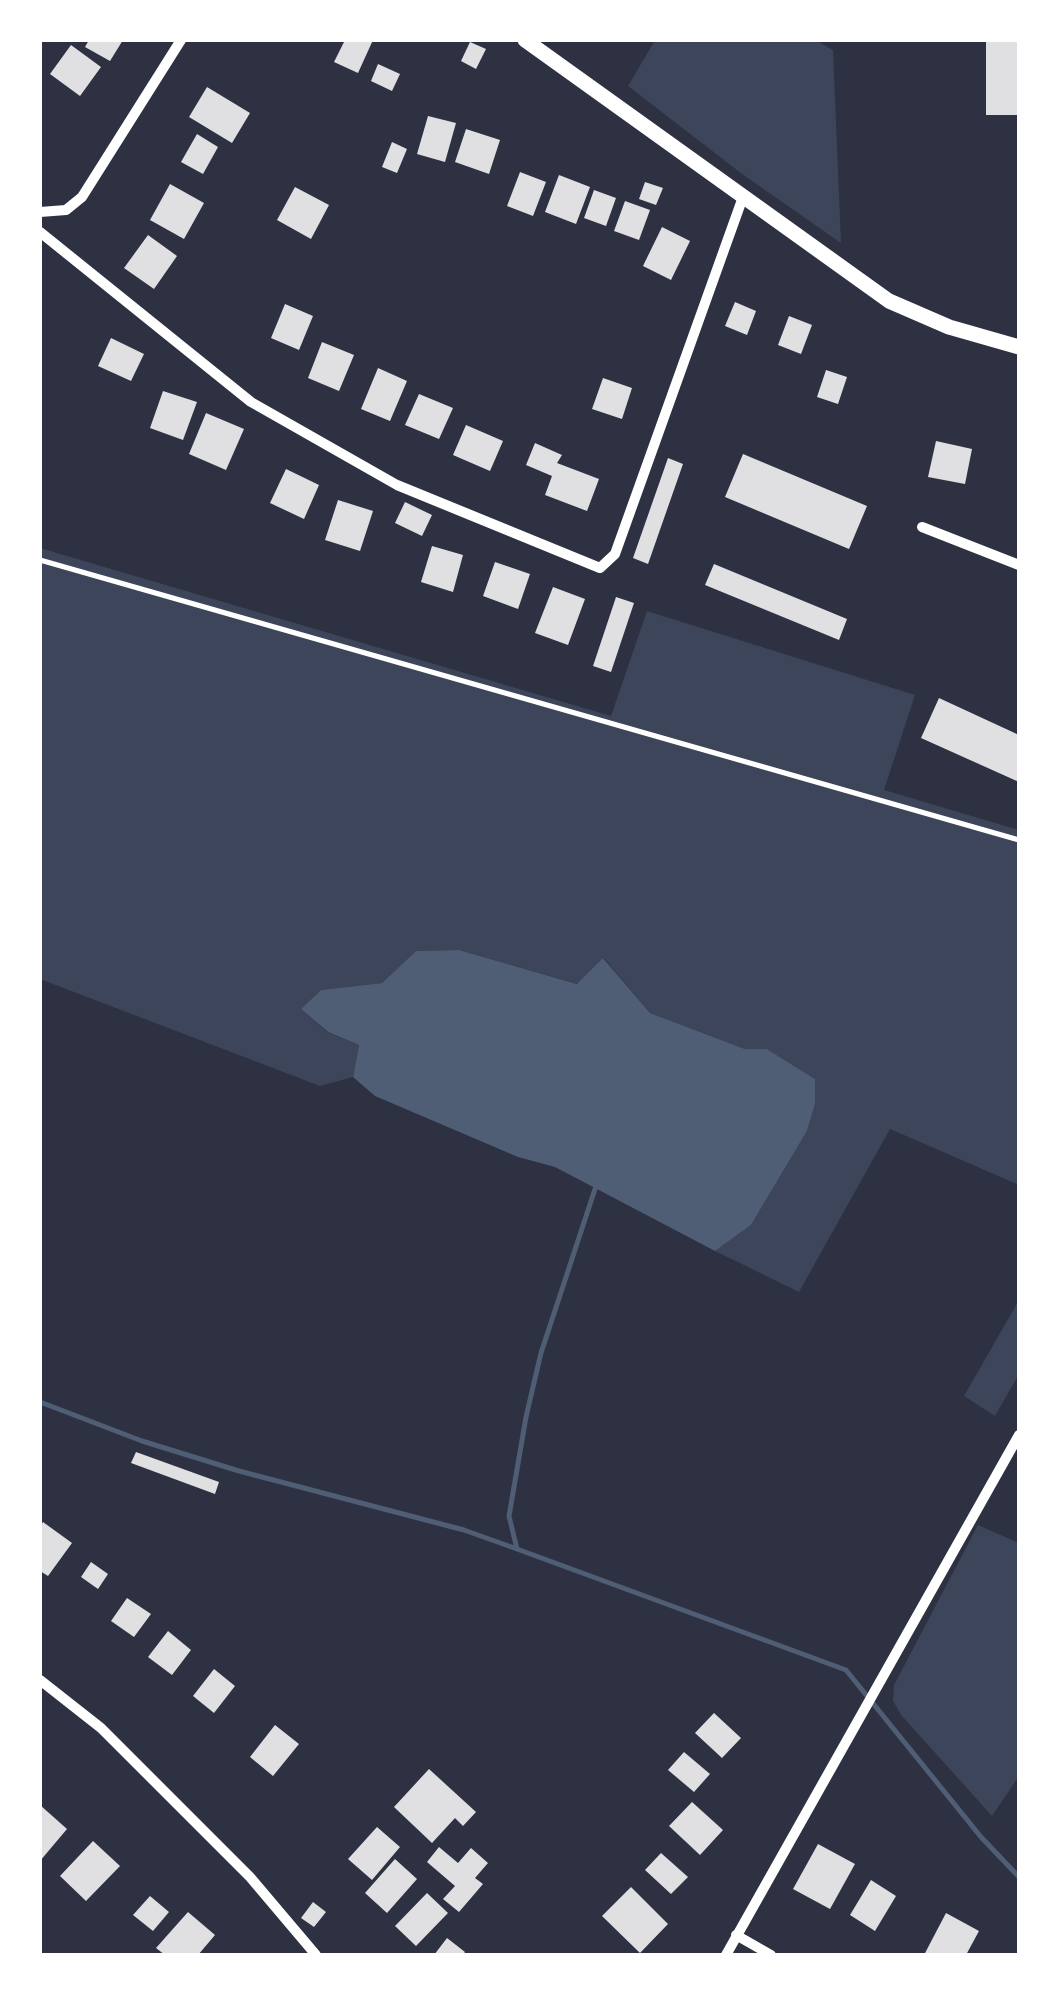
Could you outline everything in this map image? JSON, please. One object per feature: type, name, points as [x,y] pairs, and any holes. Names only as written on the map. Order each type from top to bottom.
[{"type":"main road","points":[[525,40],[890,301],[949,327],[1019,348]]},
{"type":"street","points":[[40,212],[66,210],[82,198],[181,40]]},
{"type":"street","points":[[40,232],[251,402],[397,484],[600,568],[615,554],[742,197]]},
{"type":"street","points":[[922,526],[1019,566]]},
{"type":"street","points":[[726,1955],[1019,1435]]},
{"type":"street","points":[[40,1680],[100,1728],[236,1863],[316,1955]]},
{"type":"street","points":[[736,1935],[771,1955]]},
{"type":"lane","points":[[40,560],[1019,840]]},
{"type":"shaded area","points":[[655,40],[815,40],[833,50],[841,243],[742,174],[628,86]]},
{"type":"shaded area","points":[[40,548],[611,716],[647,611],[915,695],[884,790],[1019,830],[1019,1185],[890,1129],[799,1292],[715,1251],[751,1225],[807,1131],[815,1104],[815,1079],[767,1049],[745,1049],[650,1013],[604,958],[578,984],[459,950],[416,951],[382,983],[321,990],[301,1009],[327,1032],[359,1045],[353,1077],[320,1086],[40,979]]},
{"type":"shaded area","points":[[459,950],[577,984],[603,958],[650,1013],[745,1049],[767,1049],[815,1079],[815,1104],[807,1131],[751,1225],[715,1251],[555,1167],[518,1157],[375,1096],[353,1077],[359,1045],[328,1032],[301,1009],[321,990],[382,983],[416,951]]},
{"type":"shaded area","points":[[1019,1300],[1019,1374],[995,1416],[964,1396]]},
{"type":"shaded area","points":[[978,1525],[1019,1543],[1019,1776],[992,1816],[901,1715],[893,1701],[894,1685]]},
{"type":"building","points":[[89,40],[123,40],[110,61],[85,47]]},
{"type":"building","points":[[345,40],[373,40],[358,73],[334,62]]},
{"type":"building","points":[[986,40],[1019,40],[1019,115],[986,115]]},
{"type":"building","points":[[470,42],[486,49],[476,69],[461,61]]},
{"type":"building","points":[[71,45],[101,67],[80,96],[50,74]]},
{"type":"building","points":[[378,64],[400,74],[392,91],[371,81]]},
{"type":"building","points":[[207,87],[250,113],[232,143],[189,117]]},
{"type":"building","points":[[428,116],[456,123],[445,162],[417,154]]},
{"type":"building","points":[[466,129],[500,140],[489,174],[455,162]]},
{"type":"building","points":[[197,134],[218,147],[203,174],[181,162]]},
{"type":"building","points":[[392,142],[407,149],[397,173],[382,167]]},
{"type":"building","points":[[520,172],[546,182],[533,216],[507,206]]},
{"type":"building","points":[[559,175],[590,187],[576,224],[545,212]]},
{"type":"building","points":[[645,182],[663,188],[656,205],[639,199]]},
{"type":"building","points":[[170,184],[204,203],[184,239],[150,220]]},
{"type":"building","points":[[295,187],[329,205],[311,239],[277,220]]},
{"type":"building","points":[[594,190],[616,198],[606,226],[584,218]]},
{"type":"building","points":[[625,201],[650,210],[639,240],[614,231]]},
{"type":"building","points":[[662,227],[690,241],[671,280],[643,266]]},
{"type":"building","points":[[148,235],[177,256],[154,289],[124,268]]},
{"type":"building","points":[[735,302],[756,311],[747,335],[725,326]]},
{"type":"building","points":[[285,304],[313,316],[299,350],[271,338]]},
{"type":"building","points":[[789,316],[812,325],[801,354],[778,345]]},
{"type":"building","points":[[111,338],[144,354],[131,381],[98,366]]},
{"type":"building","points":[[322,342],[354,355],[339,391],[308,378]]},
{"type":"building","points":[[378,368],[407,381],[390,421],[361,409]]},
{"type":"building","points":[[826,370],[847,377],[838,404],[817,397]]},
{"type":"building","points":[[603,378],[632,388],[622,419],[592,409]]},
{"type":"building","points":[[163,391],[197,402],[183,440],[150,428]]},
{"type":"building","points":[[419,394],[453,408],[439,439],[405,425]]},
{"type":"building","points":[[206,413],[244,429],[226,470],[189,454]]},
{"type":"building","points":[[466,425],[503,441],[490,471],[453,455]]},
{"type":"building","points":[[936,441],[972,449],[965,484],[928,477]]},
{"type":"building","points":[[535,443],[562,455],[557,463],[599,479],[587,511],[545,495],[552,476],[526,465]]},
{"type":"building","points":[[743,454],[867,506],[849,549],[725,497]]},
{"type":"building","points":[[668,458],[683,464],[648,564],[633,558]]},
{"type":"building","points":[[286,469],[319,485],[304,519],[270,503]]},
{"type":"building","points":[[338,500],[373,511],[360,551],[325,540]]},
{"type":"building","points":[[405,502],[432,515],[422,536],[395,523]]},
{"type":"building","points":[[432,546],[463,555],[453,592],[421,582]]},
{"type":"building","points":[[495,562],[530,574],[518,609],[483,596]]},
{"type":"building","points":[[714,564],[847,619],[839,640],[705,585]]},
{"type":"building","points":[[553,587],[585,599],[568,645],[535,633]]},
{"type":"building","points":[[616,597],[634,603],[611,672],[593,666]]},
{"type":"building","points":[[939,698],[1019,735],[1019,782],[921,738]]},
{"type":"building","points":[[136,1452],[219,1482],[215,1494],[131,1463]]},
{"type":"building","points":[[43,1522],[72,1543],[48,1576],[40,1571]]},
{"type":"building","points":[[91,1562],[108,1574],[98,1589],[81,1577]]},
{"type":"building","points":[[127,1598],[151,1614],[134,1637],[111,1621]]},
{"type":"building","points":[[168,1631],[191,1650],[172,1675],[148,1657]]},
{"type":"building","points":[[214,1669],[235,1686],[214,1713],[193,1696]]},
{"type":"building","points":[[714,1713],[741,1738],[722,1758],[695,1733]]},
{"type":"building","points":[[275,1725],[299,1744],[273,1776],[250,1757]]},
{"type":"building","points":[[684,1752],[710,1774],[694,1792],[668,1770]]},
{"type":"building","points":[[429,1769],[476,1812],[463,1826],[455,1818],[432,1843],[394,1807]]},
{"type":"building","points":[[692,1802],[723,1830],[700,1855],[669,1826]]},
{"type":"building","points":[[40,1805],[67,1829],[40,1861]]},
{"type":"building","points":[[377,1827],[400,1847],[372,1880],[348,1859]]},
{"type":"building","points":[[93,1841],[120,1866],[86,1901],[60,1876]]},
{"type":"building","points":[[818,1844],[855,1864],[830,1909],[793,1889]]},
{"type":"building","points":[[439,1847],[458,1863],[471,1848],[488,1863],[475,1878],[483,1884],[459,1912],[443,1899],[455,1886],[427,1862]]},
{"type":"building","points":[[661,1853],[688,1877],[671,1894],[645,1870]]},
{"type":"building","points":[[395,1859],[417,1879],[387,1913],[365,1893]]},
{"type":"building","points":[[871,1880],[896,1896],[875,1931],[850,1915]]},
{"type":"building","points":[[631,1887],[668,1924],[640,1953],[602,1916]]},
{"type":"building","points":[[427,1893],[448,1913],[416,1946],[395,1926]]},
{"type":"building","points":[[150,1896],[169,1912],[153,1931],[133,1915]]},
{"type":"building","points":[[313,1902],[326,1912],[314,1927],[301,1918]]},
{"type":"building","points":[[188,1912],[215,1935],[198,1955],[165,1955],[156,1948]]},
{"type":"building","points":[[946,1913],[979,1931],[966,1955],[924,1955]]},
{"type":"building","points":[[447,1938],[465,1952],[463,1955],[434,1955]]},
{"type":"waterway","points":[[595,1189],[541,1353],[526,1417],[509,1516],[517,1549],[846,1670],[981,1837],[1019,1877]]},
{"type":"waterway","points":[[40,1402],[142,1441],[239,1471],[464,1530],[517,1549]]}]
